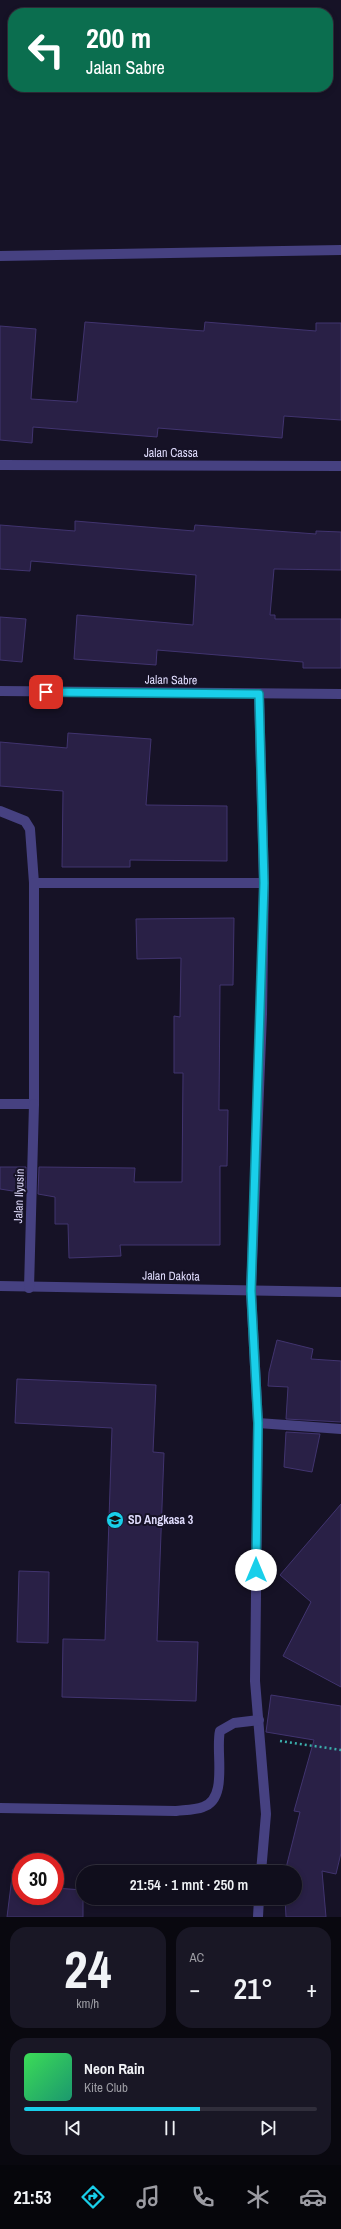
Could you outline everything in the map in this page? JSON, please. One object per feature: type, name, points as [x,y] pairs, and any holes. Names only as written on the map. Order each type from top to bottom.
[{"type":"street","points":[[0,256],[341,250]]},
{"type":"street","name":"Jalan Cassa","points":[[0,465],[341,466]]},
{"type":"street","name":"Jalan Sabre","points":[[0,691],[341,694]]},
{"type":"street","points":[[259,694],[264,883],[251,1291],[258,1423],[255,1681],[266,1814],[262,1865]]},
{"type":"street","name":"Jalan Ilyusin","points":[[0,811],[25,821],[30,829],[34,883],[34,1104],[29,1288]]},
{"type":"street","points":[[34,883],[264,883]]},
{"type":"street","points":[[0,1104],[34,1104]]},
{"type":"street","name":"Jalan Dakota","points":[[0,1286],[29,1288],[341,1292]]},
{"type":"street","points":[[258,1423],[341,1428]]},
{"type":"street","points":[[0,1808],[176,1811],[204,1807],[214,1800],[218,1786],[220,1730],[234,1723],[259,1720]]},
{"type":"street","points":[[258,1917],[259,1905]]},
{"type":"path","points":[[260,1738],[341,1750]]},
{"type":"building","points":[[85,322],[204,331],[205,322],[316,331],[316,323],[341,323],[341,420],[284,416],[282,438],[158,428],[157,437],[33,427],[32,443],[0,440],[0,326],[36,329],[31,399],[77,402]]},
{"type":"building","points":[[75,521],[194,531],[195,525],[316,534],[316,531],[341,532],[341,570],[274,569],[270,615],[275,615],[275,619],[341,619],[341,668],[303,668],[303,662],[157,650],[156,665],[74,659],[77,615],[193,625],[196,575],[31,561],[30,571],[0,569],[0,525],[75,531]]},
{"type":"building","points":[[0,617],[26,619],[22,662],[0,660]]},
{"type":"building","points":[[68,733],[151,739],[146,805],[227,806],[227,861],[130,860],[130,867],[62,867],[63,791],[0,786],[0,742],[67,748]]},
{"type":"building","points":[[234,918],[233,985],[220,985],[219,1110],[228,1110],[227,1166],[220,1166],[220,1245],[120,1245],[121,1256],[69,1258],[68,1224],[55,1224],[55,1197],[38,1194],[39,1167],[135,1168],[134,1182],[182,1182],[183,1073],[174,1073],[174,1016],[180,1017],[181,958],[137,959],[136,919]]},
{"type":"building","points":[[0,1167],[26,1167],[25,1193],[0,1189]]},
{"type":"building","points":[[277,1340],[313,1349],[311,1359],[341,1361],[341,1422],[286,1419],[288,1387],[268,1386],[269,1372]]},
{"type":"building","points":[[17,1379],[156,1385],[153,1452],[164,1453],[157,1641],[198,1642],[196,1701],[62,1697],[63,1639],[105,1640],[112,1428],[15,1423]]},
{"type":"building","points":[[286,1432],[320,1434],[312,1472],[284,1467]]},
{"type":"building","points":[[341,1504],[341,1687],[283,1656],[311,1602],[280,1575]]},
{"type":"building","points":[[19,1571],[49,1572],[48,1643],[17,1642]]},
{"type":"building","points":[[271,1695],[341,1706],[341,1853],[336,1874],[322,1871],[326,1917],[286,1917],[285,1905],[302,1905],[302,1865],[287,1865],[300,1812],[294,1811],[314,1740],[266,1732]]},
{"type":"building","points":[[12,1877],[12,1905],[64,1905],[64,1889],[76,1890],[76,1905],[83,1905],[83,1917],[7,1917]]},
{"type":"place","name":"SD Angkasa 3","points":[[115,1520]]},
{"type":"route","points":[[46,692],[259,694],[264,883],[262,1014],[251,1291],[252,1340],[258,1423],[256,1570]]}]
